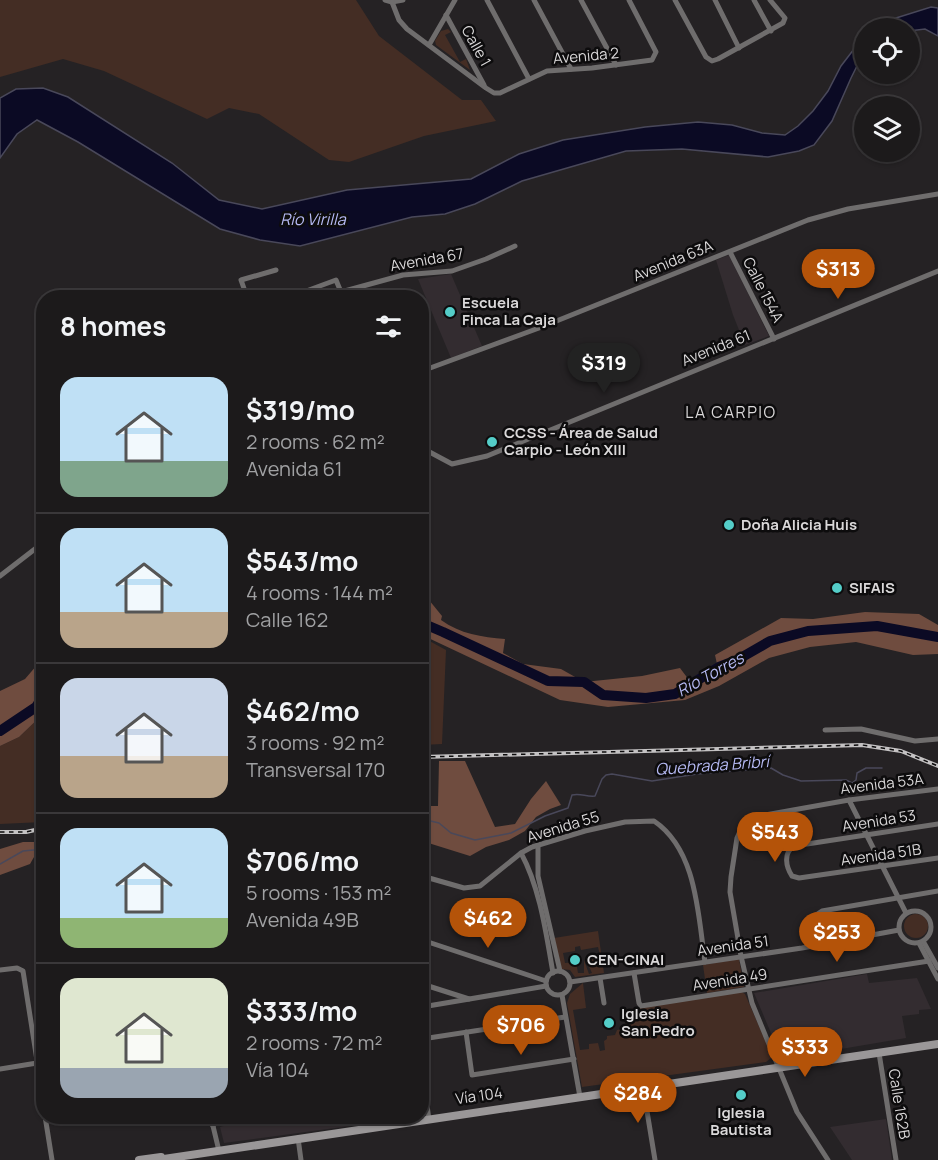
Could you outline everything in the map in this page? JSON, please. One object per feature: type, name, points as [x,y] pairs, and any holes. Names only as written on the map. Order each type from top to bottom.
[{"type":"main road","name":"Vía 104","points":[[429,1118],[938,1044]]},
{"type":"main road","name":"Vía 104","points":[[139,1160],[390,1124]]},
{"type":"main road","name":"Vía 104","points":[[157,1160],[219,1149]]},
{"type":"street","points":[[403,0],[388,1],[399,20],[486,88]]},
{"type":"street","points":[[429,45],[455,0]]},
{"type":"street","points":[[487,0],[529,79]]},
{"type":"street","points":[[534,0],[571,69]]},
{"type":"street","points":[[581,0],[616,65]]},
{"type":"street","name":"Avenida 2","points":[[486,88],[500,93],[547,72],[652,60],[656,51],[629,0]]},
{"type":"street","points":[[683,0],[676,2],[706,57],[715,61],[783,23],[785,18],[770,0]]},
{"type":"street","points":[[715,0],[740,48]]},
{"type":"street","points":[[754,0],[771,31]]},
{"type":"street","name":"Calle 1","points":[[446,15],[486,88]]},
{"type":"street","name":"Avenida 63A","points":[[429,368],[539,328],[789,227],[848,209],[938,194]]},
{"type":"street","name":"Avenida 67","points":[[355,290],[403,275],[452,271],[514,246]]},
{"type":"street","name":"Calle 154A","points":[[730,252],[774,339]]},
{"type":"street","points":[[245,290],[241,280],[276,270]]},
{"type":"street","name":"Avenida 61","points":[[429,452],[452,464],[470,461],[938,271]]},
{"type":"street","points":[[309,290],[336,280],[340,290]]},
{"type":"street","points":[[0,576],[36,548]]},
{"type":"street","points":[[825,730],[861,729],[915,741],[938,739]]},
{"type":"street","name":"Avenida 53A","points":[[741,956],[730,891],[737,838],[741,829],[748,822],[759,816],[849,800],[938,789]]},
{"type":"street","points":[[849,800],[906,913]]},
{"type":"street","name":"Avenida 55","points":[[429,878],[472,888],[482,885],[521,853],[538,845],[625,822],[654,821],[669,835],[689,870],[705,962]]},
{"type":"street","name":"Avenida 53","points":[[792,876],[786,859],[789,849],[794,846],[938,824]]},
{"type":"street","points":[[429,942],[546,983],[553,995],[561,995],[569,989],[570,982],[567,976],[560,971],[538,876],[538,845]]},
{"type":"street","points":[[521,853],[534,886],[553,973]]},
{"type":"street","name":"Avenida 51B","points":[[792,876],[799,878],[938,858]]},
{"type":"street","points":[[817,945],[814,919],[822,911],[938,891]]},
{"type":"street","points":[[921,942],[930,934],[935,925],[928,916],[920,911],[906,913],[900,921],[899,930],[906,940],[921,942],[938,968]]},
{"type":"street","name":"Avenida 51","points":[[570,982],[817,945],[899,930]]},
{"type":"street","points":[[921,942],[938,979]]},
{"type":"street","points":[[741,956],[748,989],[797,1112],[828,1160]]},
{"type":"street","name":"Avenida 49","points":[[634,973],[641,1006],[928,961]]},
{"type":"street","points":[[0,970],[15,968],[21,970],[36,1057]]},
{"type":"street","points":[[429,1006],[546,983],[553,973],[560,971]]},
{"type":"street","points":[[600,978],[604,1003]]},
{"type":"street","points":[[429,986],[469,999]]},
{"type":"street","points":[[561,995],[580,1096]]},
{"type":"street","points":[[429,1038],[565,1017]]},
{"type":"street","points":[[466,1032],[472,1075],[574,1059]]},
{"type":"street","name":"Calle 162B","points":[[879,1053],[896,1160]]},
{"type":"street","points":[[0,1069],[36,1063]]},
{"type":"street","points":[[643,1086],[655,1160]]},
{"type":"street","points":[[46,1124],[52,1160]]},
{"type":"street","points":[[213,1126],[219,1149]]},
{"type":"street","points":[[298,1138],[302,1160]]},
{"type":"shaded area","points":[[0,0],[356,0],[379,36],[462,100],[481,100],[496,121],[424,136],[349,162],[329,160],[259,114],[229,108],[207,119],[104,71],[63,59],[0,77]]},
{"type":"shaded area","points":[[448,29],[451,32],[445,35],[460,62],[466,59],[470,70],[436,45],[435,41],[441,31]]},
{"type":"shaded area","points":[[729,255],[769,336],[745,345],[716,260]]},
{"type":"shaded area","name":"Escuela Finca La Caja","points":[[451,274],[482,346],[451,358],[429,305],[429,290],[423,290],[418,279]]},
{"type":"shaded area","points":[[429,600],[442,616],[441,620],[448,625],[480,636],[505,639],[503,653],[523,664],[561,669],[584,682],[642,676],[680,668],[689,680],[717,664],[715,655],[781,618],[813,619],[865,612],[919,614],[938,625],[938,654],[913,655],[856,642],[810,647],[769,658],[719,686],[685,700],[608,707],[560,700],[429,638]]},
{"type":"shaded area","points":[[429,641],[446,650],[442,744],[429,745]]},
{"type":"shaded area","points":[[36,666],[36,721],[19,737],[0,746],[0,691],[25,679]]},
{"type":"shaded area","points":[[36,721],[36,822],[0,824],[0,746],[19,737]]},
{"type":"shaded area","points":[[439,761],[465,761],[495,827],[515,824],[546,781],[561,805],[536,817],[525,831],[509,840],[486,847],[470,856],[429,843],[429,806],[438,806]]},
{"type":"shaded area","points":[[23,842],[36,842],[36,854],[30,864],[0,875],[0,849]]},
{"type":"shaded area","points":[[916,914],[925,917],[928,926],[925,935],[916,938],[907,935],[904,926],[907,917]]},
{"type":"shaded area","points":[[598,931],[604,973],[575,977],[570,970],[561,969],[554,938]],"holes":[[[580,946],[581,950],[598,947],[600,955],[587,957],[586,960],[592,973],[589,974],[584,960],[584,973],[578,973],[576,962],[565,963],[563,953],[575,951],[575,947]]]},
{"type":"shaded area","points":[[739,959],[744,987],[707,993],[703,965]]},
{"type":"shaded area","points":[[867,974],[869,983],[917,978],[931,1009],[919,1010],[919,1014],[902,1016],[906,1038],[782,1059],[754,993]]},
{"type":"shaded area","points":[[583,983],[586,1008],[573,1010],[580,1050],[589,1049],[589,1044],[598,1043],[600,1051],[605,1050],[604,1041],[607,1036],[615,1035],[617,1030],[627,1028],[624,1010],[740,991],[745,994],[771,1058],[766,1062],[582,1087],[567,1003],[570,994]]},
{"type":"shaded area","points":[[886,1119],[892,1160],[852,1160],[830,1127]]},
{"type":"shaded area","points":[[230,1124],[365,1124],[224,1143],[220,1127]]},
{"type":"water","points":[[931,7],[938,8],[938,36],[925,29],[920,30],[920,18],[896,18]]},
{"type":"water","name":"Río Virilla","points":[[854,49],[854,72],[832,121],[814,145],[799,151],[768,157],[682,149],[626,151],[522,181],[475,204],[445,214],[412,217],[300,246],[260,240],[220,229],[78,142],[37,120],[17,134],[0,158],[0,98],[16,89],[43,88],[68,97],[172,163],[219,200],[262,209],[347,190],[471,179],[519,154],[563,140],[645,127],[698,122],[732,125],[762,133],[785,135],[813,111],[828,91],[841,66]]},
{"type":"waterway","name":"Río Torres","points":[[429,626],[548,681],[584,682],[603,695],[646,698],[675,694],[719,667],[737,660],[770,641],[808,631],[877,626],[938,637]]},
{"type":"waterway","name":"Río Torres","points":[[0,731],[36,707]]},
{"type":"waterway","name":"Quebrada Bribrí","points":[[429,821],[439,823],[451,833],[475,840],[511,833],[545,816],[568,808],[572,795],[595,796],[602,779],[612,774],[652,781],[697,774],[771,768],[801,781],[846,780],[852,783],[856,780],[857,773],[866,768],[882,768]]},
{"type":"waterway","name":"Quebrada Bribrí","points":[[0,864],[23,851],[36,850]]},
{"type":"railway","points":[[429,757],[862,745],[901,751],[938,766]]},
{"type":"railway","points":[[0,832],[36,830]]},
{"type":"place","name":"Escuela Finca La Caja","points":[[450,312]]},
{"type":"place","name":"CCSS - Área de Salud Carpio - León XIII","points":[[492,442]]},
{"type":"place","name":"Doña Alicia Huis","points":[[729,525]]},
{"type":"place","name":"SIFAIS","points":[[837,588]]},
{"type":"place","name":"CEN-CINAI","points":[[575,960]]},
{"type":"place","name":"Iglesia San Pedro","points":[[609,1023]]},
{"type":"place","name":"Iglesia Bautista","points":[[741,1095]]},
{"type":"district","name":"LA CARPIO","points":[[731,412]]}]
